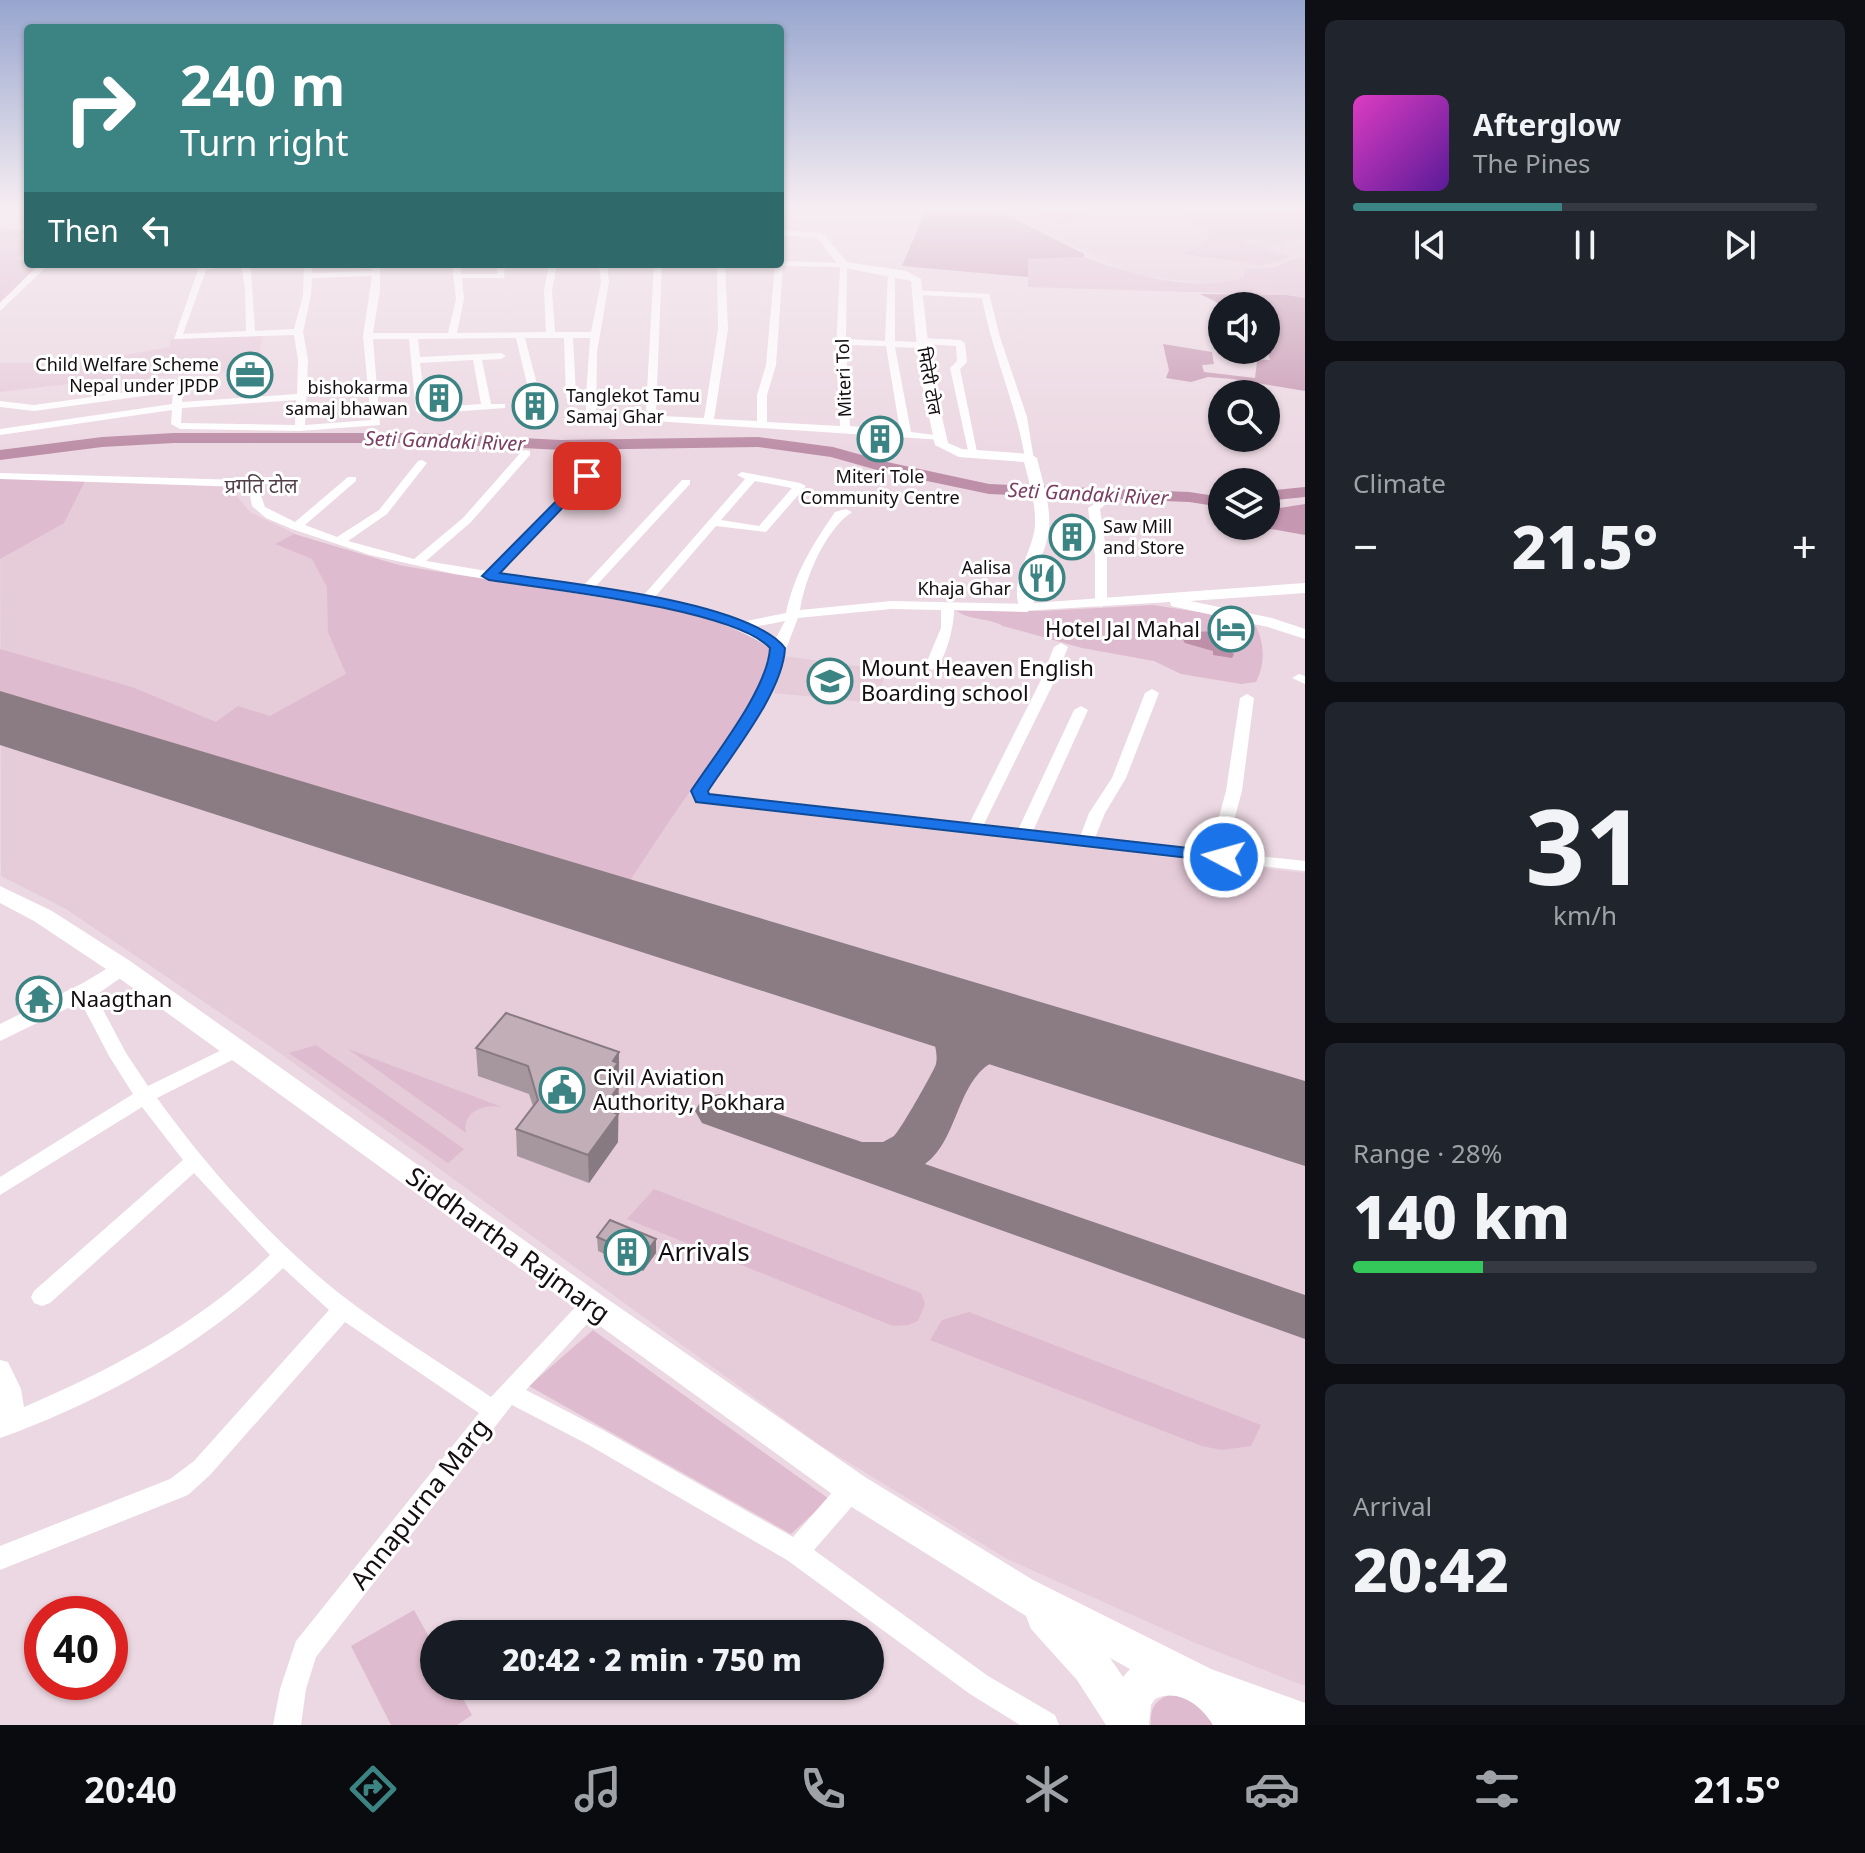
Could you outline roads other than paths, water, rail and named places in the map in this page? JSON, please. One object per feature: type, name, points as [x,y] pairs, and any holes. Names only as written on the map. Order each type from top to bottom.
[{"type":"highway","name":"Siddhartha Rajmarg","points":[[0,893],[43,916],[121,967],[591,1305],[852,1488],[1019,1593]]},
{"type":"highway","points":[[1019,1593],[1195,1680],[1305,1723]]},
{"type":"highway","points":[[1019,1593],[1069,1638],[1106,1685],[1129,1725]]},
{"type":"highway","points":[[1129,1725],[1128,1710],[1138,1687],[1160,1675],[1195,1680],[1225,1706],[1234,1725]]},
{"type":"main road","name":"मितेरी टोल","points":[[917,292],[922,343],[939,438]]},
{"type":"main road","points":[[939,438],[948,450],[974,455],[1030,458],[1041,533],[1024,580],[1027,608],[1305,588]]},
{"type":"main road","points":[[1248,591],[1246,596],[1250,603],[1272,623]]},
{"type":"main road","points":[[1146,600],[1272,623],[1305,634]]},
{"type":"main road","points":[[0,1033],[84,991],[121,967]]},
{"type":"street","points":[[0,308],[19,290]]},
{"type":"street","points":[[194,290],[177,337],[298,332]]},
{"type":"street","points":[[249,290],[251,335]]},
{"type":"street","points":[[300,428],[303,360],[298,332],[306,290]]},
{"type":"street","points":[[0,404],[34,408],[178,388],[176,424],[180,426],[300,428],[376,423],[377,404],[368,336],[373,290]]},
{"type":"street","points":[[452,337],[460,290]]},
{"type":"street","points":[[548,290],[551,335]]},
{"type":"street","points":[[591,422],[595,335],[604,290]]},
{"type":"street","points":[[657,290],[651,409],[658,419],[845,429],[939,438]]},
{"type":"street","points":[[709,421],[723,329],[722,290]]},
{"type":"street","points":[[762,425],[762,395],[771,365],[778,290]]},
{"type":"street","name":"Miteri Tol","points":[[843,290],[845,429]]},
{"type":"street","name":"मितेरी टोल","points":[[892,290],[890,343],[906,434]]},
{"type":"street","points":[[917,292],[986,296],[991,330],[1027,429],[1030,458]]},
{"type":"street","points":[[568,335],[571,398],[590,399]]},
{"type":"street","points":[[368,336],[595,335]]},
{"type":"street","points":[[520,336],[533,388]]},
{"type":"street","points":[[413,337],[421,411],[501,406]]},
{"type":"street","points":[[842,342],[960,343],[962,362],[955,368],[974,455]]},
{"type":"street","points":[[416,360],[501,356]]},
{"type":"street","points":[[477,357],[487,407]]},
{"type":"street","points":[[0,432],[179,406],[303,397]]},
{"type":"street","points":[[232,401],[232,415]]},
{"type":"street","points":[[416,563],[467,520],[526,453]]},
{"type":"street","points":[[489,576],[602,461]]},
{"type":"street","points":[[340,541],[383,512],[422,463]]},
{"type":"street","points":[[0,476],[225,482],[250,486],[254,489],[258,506],[296,527],[340,541],[416,563],[645,601],[745,625],[778,648]]},
{"type":"street","points":[[645,601],[747,476],[800,486],[762,530],[712,522]]},
{"type":"street","points":[[296,527],[352,479]]},
{"type":"street","points":[[585,591],[686,482]]},
{"type":"street","points":[[1101,603],[1101,556],[1094,515],[1098,503],[1106,499]]},
{"type":"street","points":[[846,512],[839,514],[809,561],[796,595],[793,615],[761,697],[699,791],[699,796],[712,801],[1305,866]]},
{"type":"street","points":[[745,625],[793,615],[891,605],[1027,608]]},
{"type":"street","points":[[932,666],[947,628],[948,605]]},
{"type":"street","points":[[974,829],[1047,682],[1061,647]]},
{"type":"street","points":[[1086,842],[1097,813],[1119,778],[1152,693]]},
{"type":"street","points":[[1224,857],[1222,835],[1234,791],[1247,698]]},
{"type":"street","points":[[1024,834],[1043,790],[1066,749],[1081,710]]},
{"type":"street","points":[[84,991],[105,1038],[143,1097],[194,1162],[283,1255],[344,1308],[502,1402],[595,1437],[796,1552],[979,1685],[1045,1725]]},
{"type":"street","points":[[0,1187],[143,1097],[237,1050]]},
{"type":"street","points":[[42,1297],[194,1162]]},
{"type":"street","points":[[0,1369],[10,1389],[7,1425],[73,1398],[208,1322],[252,1289],[283,1255]]},
{"type":"street","name":"Annapurna Marg","points":[[287,1725],[293,1689],[305,1650],[502,1402],[591,1305]]},
{"type":"street","points":[[0,1558],[179,1487],[202,1468],[344,1308]]},
{"type":"street","points":[[796,1552],[852,1488]]},
{"type":"waterway","name":"Seti Gandaki River","points":[[0,455],[102,442],[174,438],[421,438],[561,445],[758,442],[833,452],[884,467],[989,489],[1208,500]]},
{"type":"waterway","name":"Seti Gandaki River","points":[[1280,495],[1305,492]]},
{"type":"place","name":"Child Welfare Scheme Nepal under JPDP","points":[[250,375]]},
{"type":"place","name":"bishokarma samaj bhawan","points":[[439,398]]},
{"type":"place","name":"Tanglekot Tamu Samaj Ghar","points":[[535,406]]},
{"type":"place","name":"Miteri Tole Community Centre","points":[[880,439]]},
{"type":"place","name":"Saw Mill and Store","points":[[1072,537]]},
{"type":"place","name":"Aalisa Khaja Ghar","points":[[1042,578]]},
{"type":"place","name":"Hotel Jal Mahal","points":[[1231,629]]},
{"type":"place","name":"Mount Heaven English Boarding school","points":[[830,681]]},
{"type":"place","name":"Naagthan","points":[[39,999]]},
{"type":"place","name":"Civil Aviation Authority, Pokhara","points":[[562,1090]]},
{"type":"place","name":"Arrivals","points":[[627,1252]]},
{"type":"district","name":"प्रगति टोल","points":[[261,486]]}]
